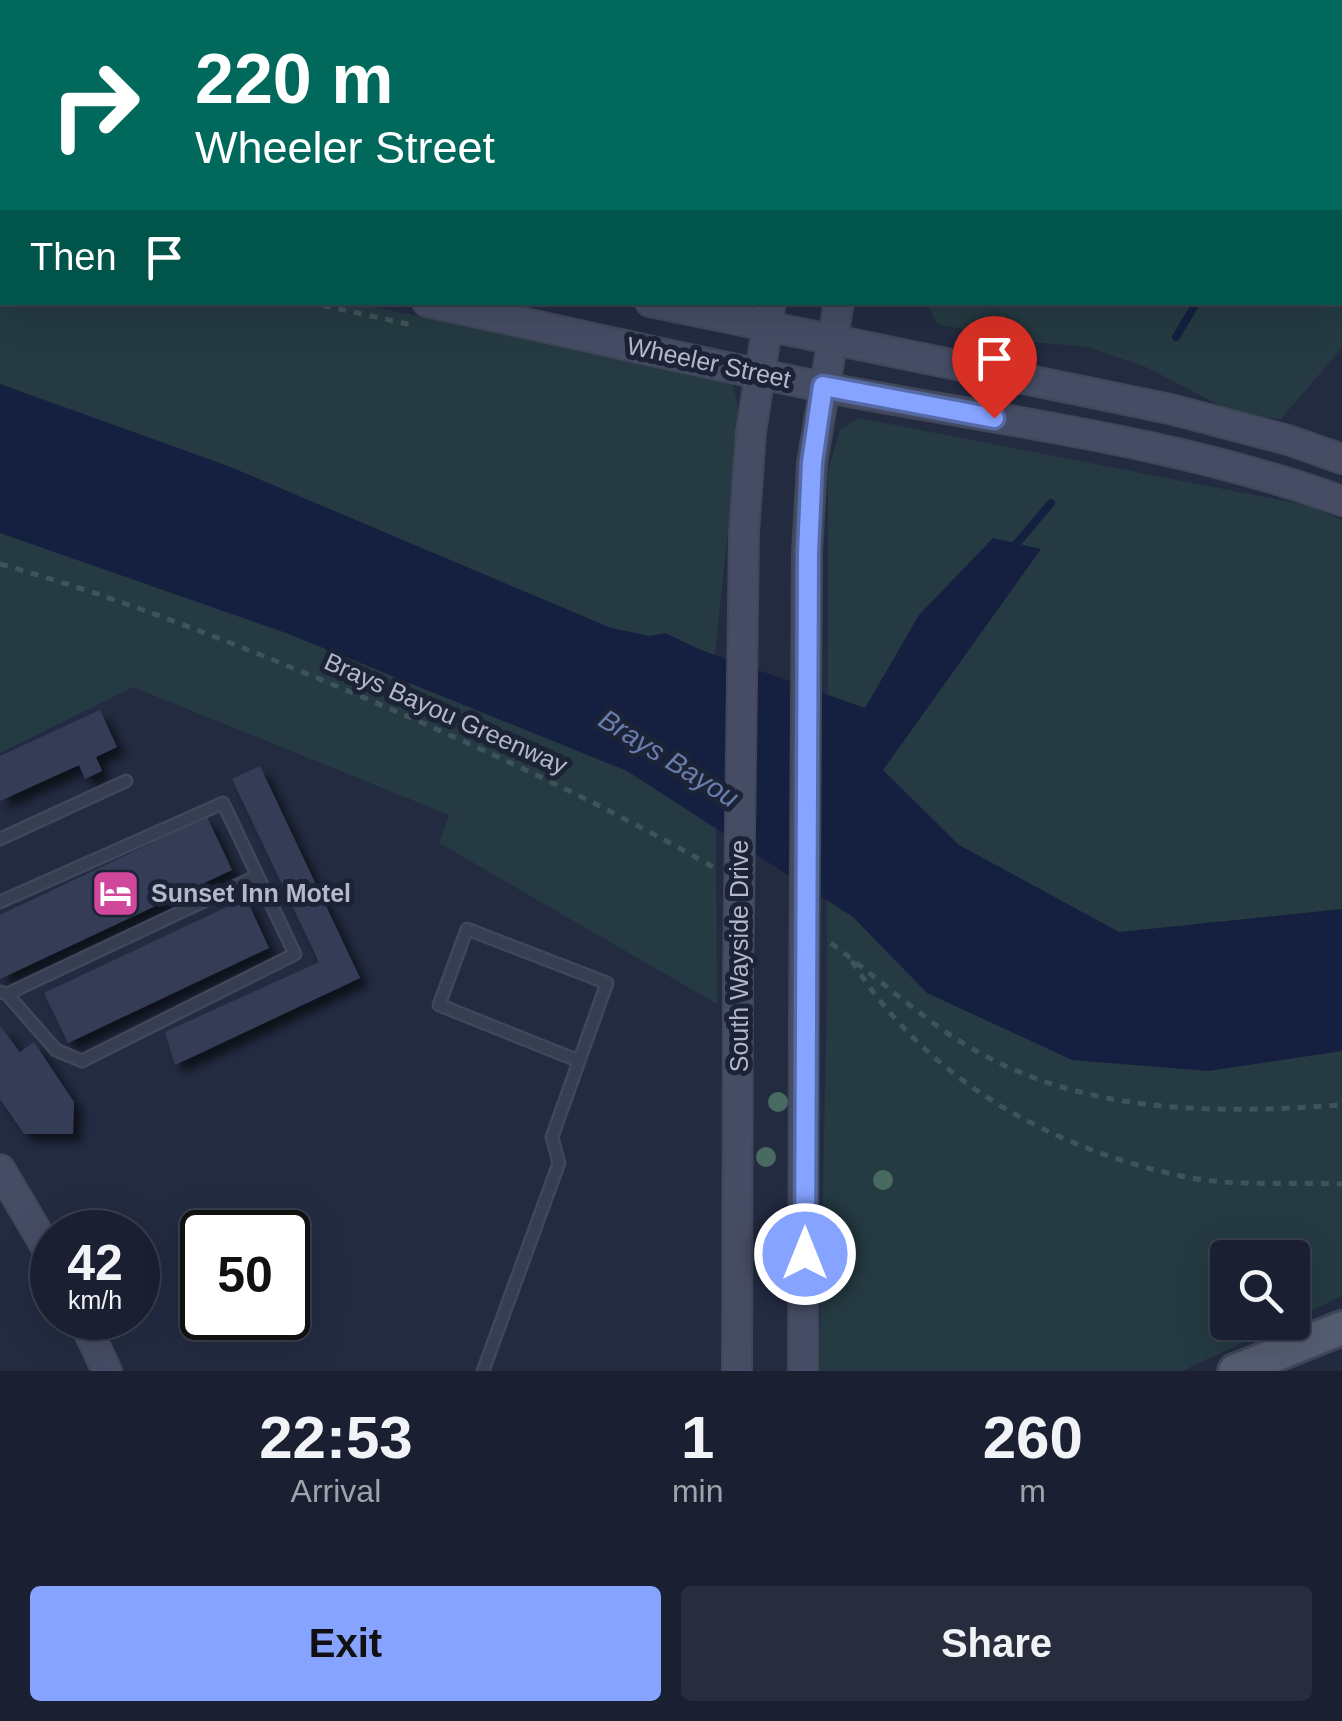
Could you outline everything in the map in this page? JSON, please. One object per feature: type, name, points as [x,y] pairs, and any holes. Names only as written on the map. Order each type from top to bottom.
[{"type":"main road","name":"Wheeler Street","points":[[441,305],[823,386],[1144,445],[1275,477],[1342,501]]},
{"type":"main road","name":"Wheeler Street","points":[[680,305],[768,314],[830,341],[1170,409],[1288,440],[1342,459]]},
{"type":"main road","points":[[803,1371],[808,553],[812,462],[838,305]]},
{"type":"main road","name":"South Wayside Drive","points":[[737,1371],[744,533],[758,372],[768,314]]},
{"type":"main road","points":[[1275,477],[1288,440]]},
{"type":"main road","points":[[1,1172],[30,1220]]},
{"type":"main road","points":[[1246,1369],[1342,1328]]},
{"type":"main road","points":[[92,1340],[106,1371]]},
{"type":"lane","points":[[0,839],[126,781]]},
{"type":"lane","points":[[0,902],[223,802],[295,954],[82,1060],[56,1050],[3,993],[257,876]]},
{"type":"lane","points":[[483,1371],[559,1163],[552,1137],[579,1062],[607,983],[467,929],[439,1005],[579,1062]]},
{"type":"path","name":"Brays Bayou Greenway","points":[[0,564],[175,620],[436,727],[563,785],[718,870]]},
{"type":"path","points":[[817,932],[941,1029],[1045,1084],[1088,1096],[1189,1111],[1342,1105]]},
{"type":"path","points":[[849,956],[878,1002],[922,1049],[982,1098],[1039,1128],[1104,1155],[1185,1177],[1342,1184]]},
{"type":"shaded area","points":[[0,305],[364,305],[719,377],[733,384],[740,417],[715,654],[717,1004],[439,843],[449,815],[133,687],[0,753]]},
{"type":"shaded area","points":[[928,305],[1342,305],[1342,348],[1281,419],[1236,414],[1148,368],[1087,347],[1022,341],[937,324]]},
{"type":"shaded area","points":[[859,418],[1311,506],[1342,520],[1342,1296],[1310,1311],[1310,1240],[1210,1240],[1210,1340],[1249,1340],[1182,1371],[819,1371],[827,998],[828,470],[840,430]]},
{"type":"water","name":"Brays Bayou","points":[[0,384],[228,466],[611,628],[650,636],[665,633],[701,650],[865,708],[919,615],[993,538],[1041,549],[883,770],[959,845],[1119,932],[1342,909],[1342,1051],[1208,1071],[1072,1060],[927,993],[853,917],[627,771],[286,633],[0,533]]},
{"type":"building","points":[[100,710],[117,747],[96,757],[102,771],[85,779],[79,765],[0,801],[0,756]]},
{"type":"building","points":[[260,766],[360,978],[175,1065],[165,1032],[319,962],[232,779]]},
{"type":"building","name":"Sunset Inn Motel","points":[[207,817],[232,870],[0,979],[0,915]]},
{"type":"building","name":"Sunset Inn Motel","points":[[246,898],[269,948],[68,1043],[44,993]]},
{"type":"building","points":[[0,1026],[20,1052],[34,1042],[74,1102],[73,1134],[24,1134],[0,1099]]},
{"type":"waterway","points":[[1176,337],[1195,305]]},
{"type":"waterway","points":[[1012,549],[1051,503]]},
{"type":"place","name":"Sunset Inn Motel","points":[[116,893]]},
{"type":"route","points":[[805,1254],[808,553],[812,462],[823,386],[994,418]]}]
